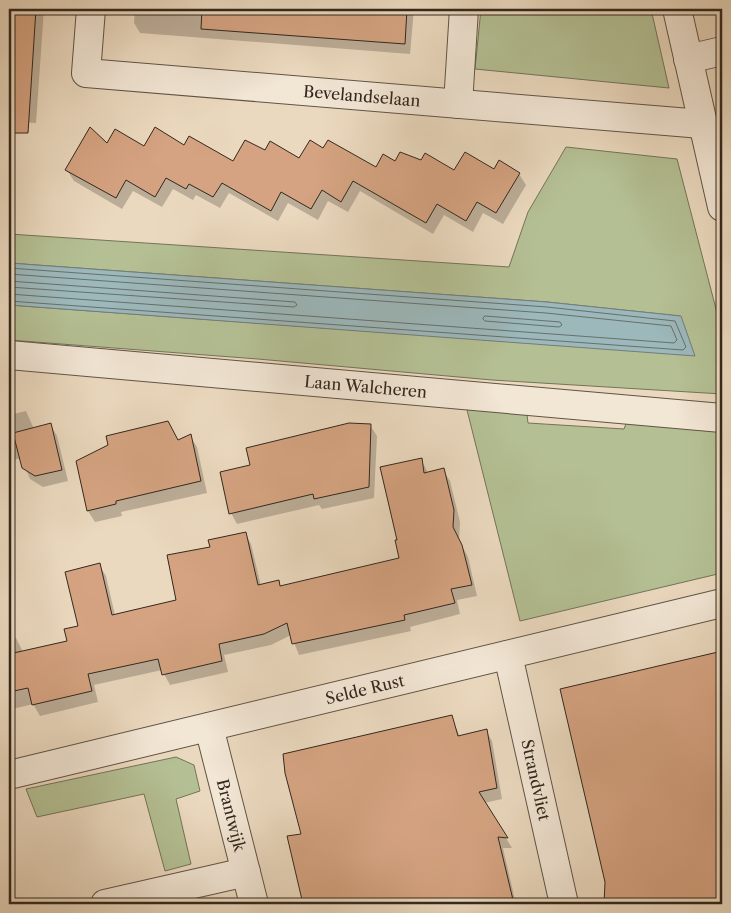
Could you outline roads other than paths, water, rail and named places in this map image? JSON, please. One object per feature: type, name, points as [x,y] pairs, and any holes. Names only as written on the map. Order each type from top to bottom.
[{"type":"street","name":"Bevelandselaan","points":[[91,9],[86,73],[702,124]]},
{"type":"street","points":[[458,104],[464,9]]},
{"type":"street","points":[[677,9],[722,207]]},
{"type":"street","points":[[688,59],[722,51]]},
{"type":"street","name":"Laan Walcheren","points":[[9,355],[722,418]]},
{"type":"street","name":"Selde Rust","points":[[9,775],[722,604]]},
{"type":"street","name":"Strandvliet","points":[[508,654],[564,904]]},
{"type":"street","name":"Brantwijk","points":[[209,727],[254,904]]},
{"type":"street","points":[[105,904],[246,872]]},
{"type":"water","points":[[9,263],[547,302],[681,316],[695,356],[9,305]]}]
